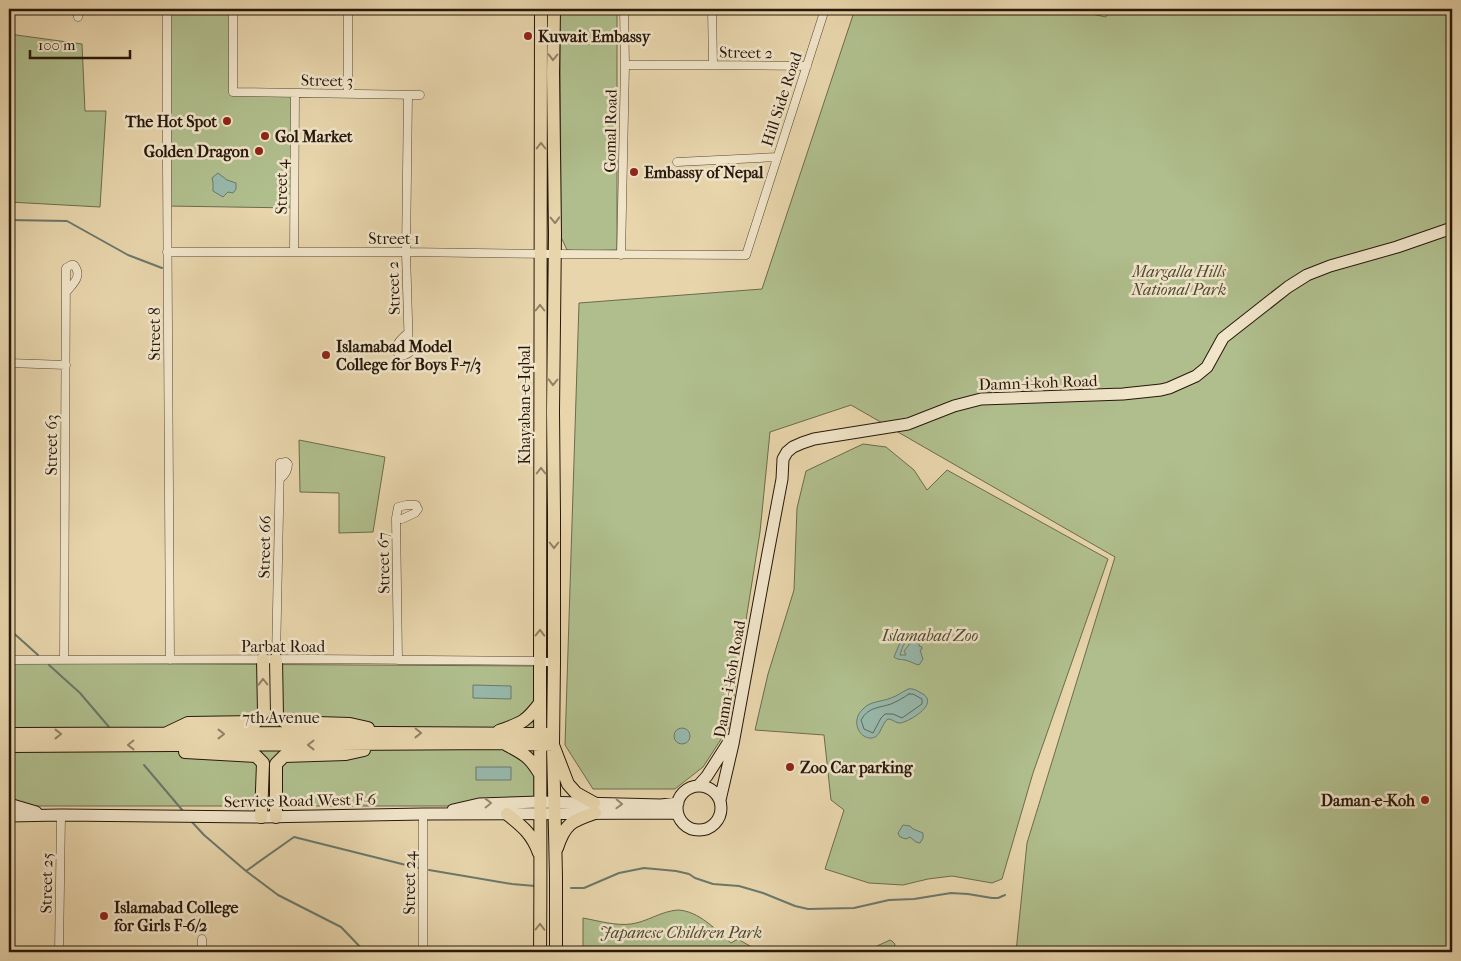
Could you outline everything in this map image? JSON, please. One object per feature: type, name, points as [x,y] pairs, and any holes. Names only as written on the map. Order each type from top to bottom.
[{"type":"main road","name":"Khayaban-e-Iqbal","points":[[540,952],[541,857],[547,808],[546,739],[540,703],[541,9]]},
{"type":"main road","name":"Khayaban-e-Iqbal","points":[[554,9],[554,664],[546,739],[540,774],[555,854],[556,952]]},
{"type":"main road","name":"Damn-i-koh Road","points":[[720,800],[733,744],[782,479],[783,459],[793,447],[814,439],[908,424],[954,406],[981,399],[1132,394],[1169,388],[1190,379],[1202,371],[1210,362],[1223,338],[1288,287],[1307,275],[1452,228]]},
{"type":"main road","points":[[269,659],[277,716],[285,722],[350,724],[388,739]]},
{"type":"main road","points":[[261,817],[263,763],[256,756],[187,753],[165,739],[188,723],[256,722],[264,712],[269,659]]},
{"type":"main road","points":[[492,734],[523,722],[540,703]]},
{"type":"main road","name":"7th Avenue","points":[[388,739],[492,734],[546,739]]},
{"type":"main road","points":[[698,786],[707,776],[734,734]]},
{"type":"main road","points":[[276,817],[276,764],[284,756],[346,754],[388,739]]},
{"type":"main road","name":"7th Avenue","points":[[9,740],[388,739],[504,743],[546,739]]},
{"type":"main road","points":[[546,739],[568,784],[594,808]]},
{"type":"main road","points":[[504,743],[532,760],[540,774]]},
{"type":"main road","points":[[698,786],[705,786],[717,794],[722,809],[720,818],[714,826],[700,831],[692,830],[685,826],[680,820],[677,808],[680,796],[691,787],[698,786]]},
{"type":"main road","name":"Service Road West F-6","points":[[9,804],[46,815]]},
{"type":"main road","points":[[423,814],[479,804],[547,808],[662,805],[677,808]]},
{"type":"main road","name":"Service Road West F-6","points":[[9,816],[276,817],[507,814],[547,808]]},
{"type":"main road","points":[[555,854],[562,833],[569,825],[594,808]]},
{"type":"main road","points":[[507,814],[523,827],[534,840],[541,857]]},
{"type":"street","name":"Street 8","points":[[167,9],[170,660]]},
{"type":"street","name":"Street 3","points":[[233,9],[234,92],[420,95]]},
{"type":"street","points":[[348,9],[348,94]]},
{"type":"street","name":"Gomal Road","points":[[621,255],[625,65],[624,9]]},
{"type":"street","points":[[712,9],[713,65]]},
{"type":"street","name":"Hill Side Road","points":[[621,255],[746,255],[825,9]]},
{"type":"street","name":"Street 2","points":[[625,65],[806,66]]},
{"type":"street","name":"Street 4","points":[[294,252],[295,93]]},
{"type":"street","name":"Street 2","points":[[408,95],[406,252],[409,353],[402,356],[396,350],[396,346],[408,333]]},
{"type":"street","points":[[677,162],[777,157]]},
{"type":"street","name":"Street 1","points":[[167,252],[406,252],[621,255]]},
{"type":"street","name":"Street 63","points":[[64,660],[66,268],[74,265],[78,274],[75,282],[68,290]]},
{"type":"street","points":[[9,363],[66,365]]},
{"type":"street","name":"Street 66","points":[[269,659],[280,463],[286,462],[288,468],[280,479]]},
{"type":"street","name":"Street 67","points":[[398,660],[396,518],[398,507],[416,505],[418,509],[415,513],[402,519]]},
{"type":"street","name":"Parbat Road","points":[[10,660],[269,659],[540,661],[554,664]]},
{"type":"street","name":"Street 24","points":[[423,814],[423,952]]},
{"type":"street","name":"Street 25","points":[[59,952],[61,815]]},
{"type":"street","points":[[202,939],[202,952]]},
{"type":"green space","points":[[167,9],[233,9],[234,92],[295,93],[295,208],[167,206]]},
{"type":"green space","points":[[560,9],[617,9],[617,250],[567,250],[561,237]]},
{"type":"green space","name":"Margalla Hills National Park","points":[[855,9],[1068,9],[1106,17],[1109,9],[1452,9],[1452,952],[1016,952],[1027,843],[1115,557],[851,405],[770,432],[760,532],[729,727],[703,767],[675,789],[593,789],[565,745],[579,303],[762,289]]},
{"type":"green space","points":[[9,34],[82,44],[85,111],[106,111],[100,207],[9,202]]},
{"type":"green space","points":[[299,440],[385,457],[373,532],[339,533],[339,493],[300,492]]},
{"type":"green space","name":"Islamabad Zoo","points":[[863,444],[886,447],[914,470],[927,490],[947,470],[1108,559],[1033,773],[1002,879],[992,883],[952,876],[903,885],[869,883],[825,869],[844,810],[831,800],[824,735],[755,730],[768,674],[794,590],[797,508],[806,471]]},
{"type":"green space","points":[[9,663],[534,666],[534,806],[9,806]]},
{"type":"green space","name":"Japanese Children Park","points":[[678,910],[700,917],[731,943],[738,939],[760,952],[583,952],[583,918],[613,924],[631,924],[666,912]]},
{"type":"green space","points":[[890,940],[895,944],[893,952],[864,952]]},
{"type":"water","points":[[218,173],[227,180],[236,183],[236,189],[233,193],[228,192],[223,197],[213,191],[212,178]]},
{"type":"water","points":[[903,631],[906,635],[911,636],[903,646],[900,655],[906,655],[904,651],[909,642],[916,641],[922,647],[920,650],[923,659],[919,665],[894,657],[901,640],[900,634]]},
{"type":"water","points":[[473,685],[511,686],[511,699],[473,698]]},
{"type":"water","points":[[908,689],[917,691],[927,698],[927,703],[920,713],[899,723],[888,719],[875,737],[870,738],[862,734],[857,726],[857,720],[863,709],[869,704],[893,697]]},
{"type":"water","points":[[682,728],[688,730],[690,736],[688,742],[682,744],[676,742],[674,736],[676,730]]},
{"type":"water","points":[[476,767],[511,767],[511,780],[476,780]]},
{"type":"water","points":[[903,825],[910,826],[923,833],[920,843],[910,837],[906,839],[900,837],[898,833]]},
{"type":"waterway","points":[[9,220],[67,221],[128,255],[162,268]]},
{"type":"waterway","points":[[9,629],[38,655]]},
{"type":"waterway","points":[[49,665],[80,693],[109,727]]},
{"type":"waterway","points":[[144,765],[183,811]]},
{"type":"waterway","points":[[192,822],[204,835],[246,871],[294,837],[418,868]]},
{"type":"waterway","points":[[571,888],[584,888],[619,873],[644,868],[676,871],[713,884],[739,886],[808,909],[854,908],[889,900],[914,899],[951,893],[992,898],[1005,895]]},
{"type":"waterway","points":[[429,870],[535,886]]},
{"type":"waterway","points":[[246,871],[278,895],[341,927],[365,952]]},
{"type":"place","name":"Kuwait Embassy","points":[[528,36]]},
{"type":"place","name":"The Hot Spot","points":[[227,121]]},
{"type":"place","name":"Gol Market","points":[[265,136]]},
{"type":"place","name":"Golden Dragon","points":[[259,151]]},
{"type":"place","name":"Embassy of Nepal","points":[[634,172]]},
{"type":"place","name":"Islamabad Model College for Boys F-7/3","points":[[326,355]]},
{"type":"place","name":"Zoo Car parking","points":[[790,767]]},
{"type":"place","name":"Daman-e-Koh","points":[[1425,800]]},
{"type":"place","name":"Islamabad College for Girls F-6/2","points":[[104,916]]}]
